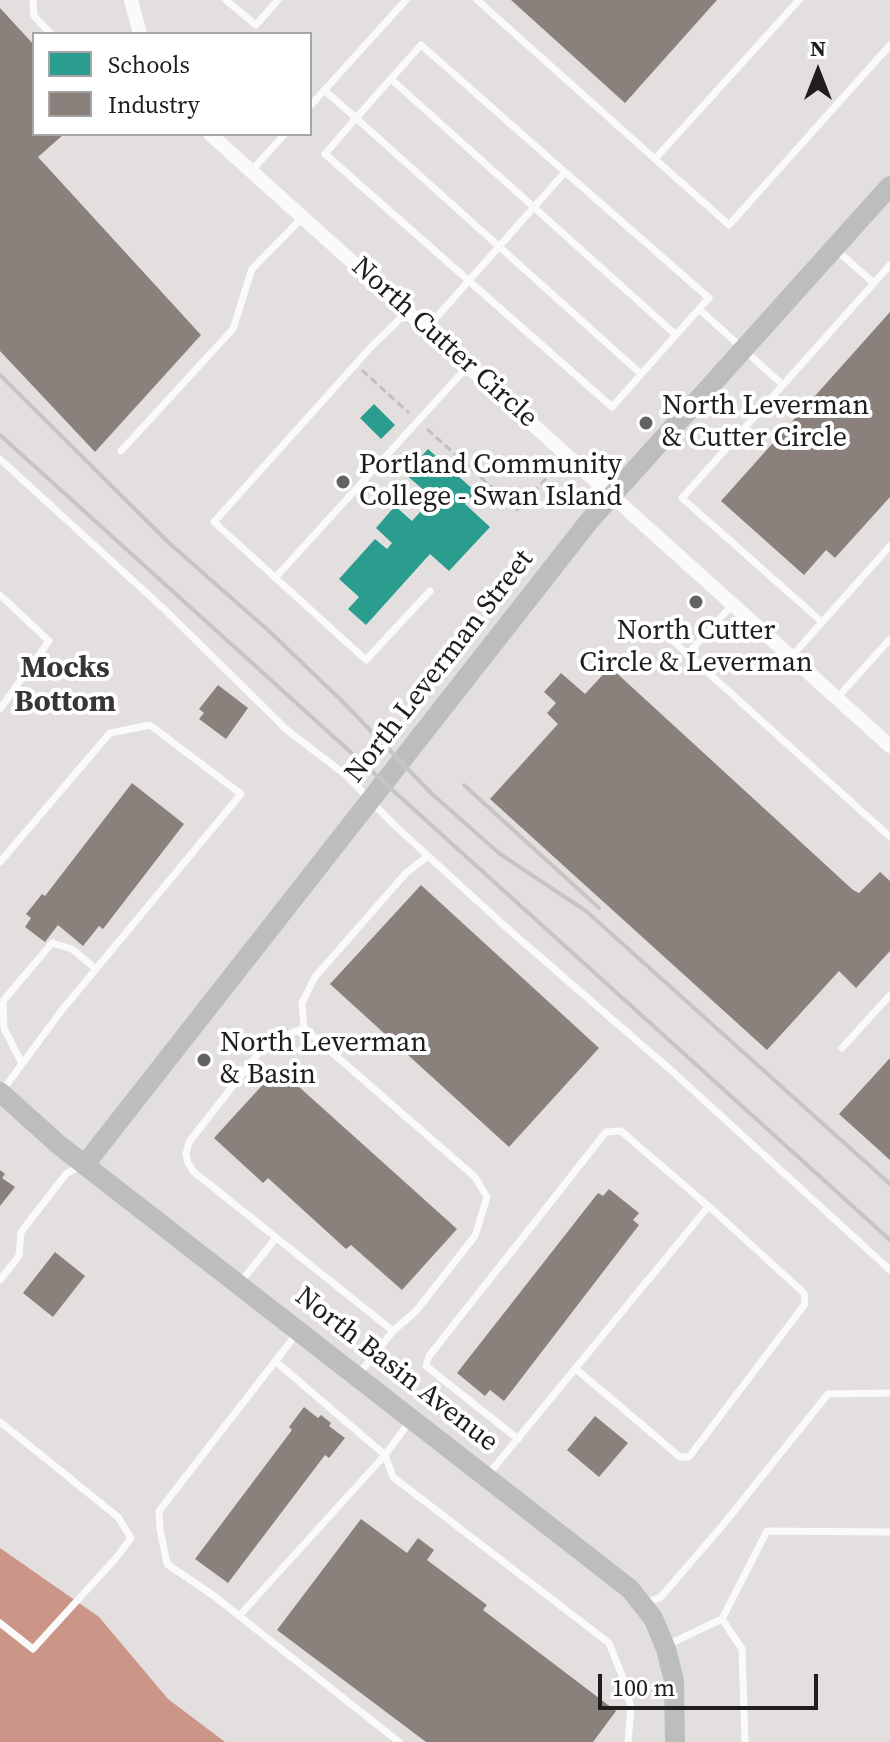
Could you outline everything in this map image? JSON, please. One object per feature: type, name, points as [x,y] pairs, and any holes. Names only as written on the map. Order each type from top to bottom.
[{"type":"street","points":[[131,0],[139,32]]},
{"type":"street","name":"North Cutter Circle","points":[[212,136],[890,746]]},
{"type":"street","name":"North Leverman Street","points":[[86,1163],[612,494],[890,186]]},
{"type":"street","name":"North Basin Avenue","points":[[0,1092],[36,1126],[614,1575],[643,1604],[660,1631],[674,1681],[675,1742]]},
{"type":"lane","points":[[33,0],[34,16],[49,32]]},
{"type":"lane","points":[[226,0],[256,25],[278,0]]},
{"type":"lane","points":[[312,104],[406,0]]},
{"type":"lane","points":[[477,0],[729,225],[890,45]]},
{"type":"lane","points":[[655,159],[799,0]]},
{"type":"lane","points":[[421,45],[709,298],[612,407],[325,154],[391,79],[421,45]]},
{"type":"lane","points":[[391,79],[676,335]]},
{"type":"lane","points":[[324,90],[641,374]]},
{"type":"lane","points":[[251,171],[283,136]]},
{"type":"lane","points":[[427,328],[565,172]]},
{"type":"lane","points":[[121,451],[233,329],[252,269],[303,217]]},
{"type":"lane","points":[[834,248],[874,283]]},
{"type":"lane","points":[[822,622],[682,498],[890,265]]},
{"type":"lane","points":[[699,309],[783,385]]},
{"type":"lane","points":[[408,311],[356,364],[214,522],[366,660],[430,591]]},
{"type":"lane","points":[[275,578],[469,366]]},
{"type":"lane","points":[[0,459],[125,576],[142,588],[287,730],[347,776],[508,929],[673,1072],[890,1270]]},
{"type":"lane","points":[[791,657],[890,546]]},
{"type":"lane","points":[[0,595],[49,641],[0,709]]},
{"type":"lane","points":[[687,655],[733,604]]},
{"type":"lane","points":[[662,631],[888,832]]},
{"type":"lane","points":[[837,698],[890,639]]},
{"type":"lane","points":[[0,862],[110,733],[150,725],[241,794],[96,969],[0,1092]]},
{"type":"lane","points":[[358,1376],[393,1331],[416,1311],[475,1236],[487,1197],[475,1177],[304,1028],[302,1003],[315,977],[406,873],[428,856]]},
{"type":"lane","points":[[22,1064],[4,1028],[3,1001],[52,943],[72,949],[96,969]]},
{"type":"lane","points":[[842,1048],[890,995]]},
{"type":"lane","points":[[304,1028],[281,1037],[261,1050],[186,1148],[188,1163],[194,1172],[393,1331]]},
{"type":"lane","points":[[518,1439],[426,1366],[429,1356],[606,1132],[621,1131],[804,1293],[805,1304],[689,1457],[680,1457],[576,1369]]},
{"type":"lane","points":[[0,1280],[19,1256],[21,1232],[66,1174],[86,1163]]},
{"type":"lane","points":[[487,1476],[708,1207]]},
{"type":"lane","points":[[239,1284],[276,1238]]},
{"type":"lane","points":[[299,1330],[159,1511],[167,1564],[239,1616],[399,1742]]},
{"type":"lane","points":[[275,1361],[385,1455],[393,1477],[609,1643],[631,1708],[628,1742]]},
{"type":"lane","points":[[643,1604],[661,1597],[828,1394],[890,1393]]},
{"type":"lane","points":[[239,1616],[385,1455],[413,1418]]},
{"type":"lane","points":[[0,1422],[118,1517],[131,1538],[33,1649],[0,1623]]},
{"type":"lane","points":[[665,1646],[722,1619],[767,1531],[890,1532]]},
{"type":"lane","points":[[722,1619],[742,1649],[745,1742]]},
{"type":"path","points":[[356,364],[517,510],[568,454]]},
{"type":"path","points":[[526,486],[533,493]]},
{"type":"shaded area","points":[[0,1548],[99,1617],[168,1699],[225,1742],[0,1742]]},
{"type":"building: Schools","points":[[374,404],[395,425],[381,439],[360,418]]},
{"type":"building: Schools","points":[[428,449],[476,492],[465,504],[490,527],[449,571],[430,554],[366,625],[348,609],[359,597],[339,579],[375,539],[387,549],[392,543],[376,528],[395,506],[412,521],[433,498],[405,474]]},
{"type":"building: Industry","points":[[511,0],[717,0],[625,103]]},
{"type":"building: Industry","points":[[0,8],[32,43],[32,136],[62,136],[38,157],[201,335],[95,452],[0,351]]},
{"type":"building: Industry","points":[[890,312],[890,497],[835,558],[826,550],[804,575],[721,501]]},
{"type":"building: Industry","points":[[610,667],[853,890],[859,893],[880,872],[890,881],[890,951],[856,988],[839,971],[767,1050],[490,799],[558,724],[547,713],[556,703],[544,692],[561,673],[585,694]]},
{"type":"building: Industry","points":[[218,685],[248,708],[226,739],[199,719],[204,713],[199,709]]},
{"type":"building: Industry","points":[[132,783],[184,824],[103,929],[99,926],[83,946],[58,925],[45,942],[25,927],[31,918],[26,914],[42,894],[45,896]]},
{"type":"building: Industry","points":[[421,885],[599,1048],[509,1147],[330,984]]},
{"type":"building: Industry","points":[[890,1058],[890,1160],[839,1114]]},
{"type":"building: Industry","points":[[278,1068],[457,1229],[402,1290],[351,1245],[346,1249],[268,1178],[263,1183],[214,1138]]},
{"type":"building: Industry","points":[[0,1170],[5,1174],[2,1178],[15,1187],[0,1206]]},
{"type":"building: Industry","points":[[609,1189],[639,1213],[633,1220],[639,1225],[504,1401],[490,1390],[485,1396],[457,1373],[598,1193],[603,1196]]},
{"type":"building: Industry","points":[[55,1252],[85,1276],[53,1317],[23,1293]]},
{"type":"building: Industry","points":[[304,1407],[318,1418],[321,1415],[331,1423],[329,1426],[345,1438],[329,1458],[325,1455],[228,1583],[195,1559],[292,1430],[289,1427]]},
{"type":"building: Industry","points":[[595,1416],[628,1443],[599,1477],[567,1450]]},
{"type":"building: Industry","points":[[361,1519],[407,1553],[418,1538],[434,1550],[427,1560],[487,1605],[483,1610],[616,1711],[593,1742],[426,1742],[277,1630]]},
{"type":"railway","points":[[0,375],[169,543],[269,631],[342,701],[432,794],[500,854],[586,911],[890,1184]]},
{"type":"railway","points":[[0,435],[890,1240]]},
{"type":"railway","points":[[464,785],[599,908]]},
{"type":"place","name":"North Leverman & Cutter Circle","points":[[646,423]]},
{"type":"place","name":"Portland Community College - Swan Island","points":[[343,482]]},
{"type":"place","name":"North Cutter Circle & Leverman","points":[[696,602]]},
{"type":"place","name":"North Leverman & Basin","points":[[204,1060]]},
{"type":"district","name":"Mocks Bottom","points":[[65,686]]}]
